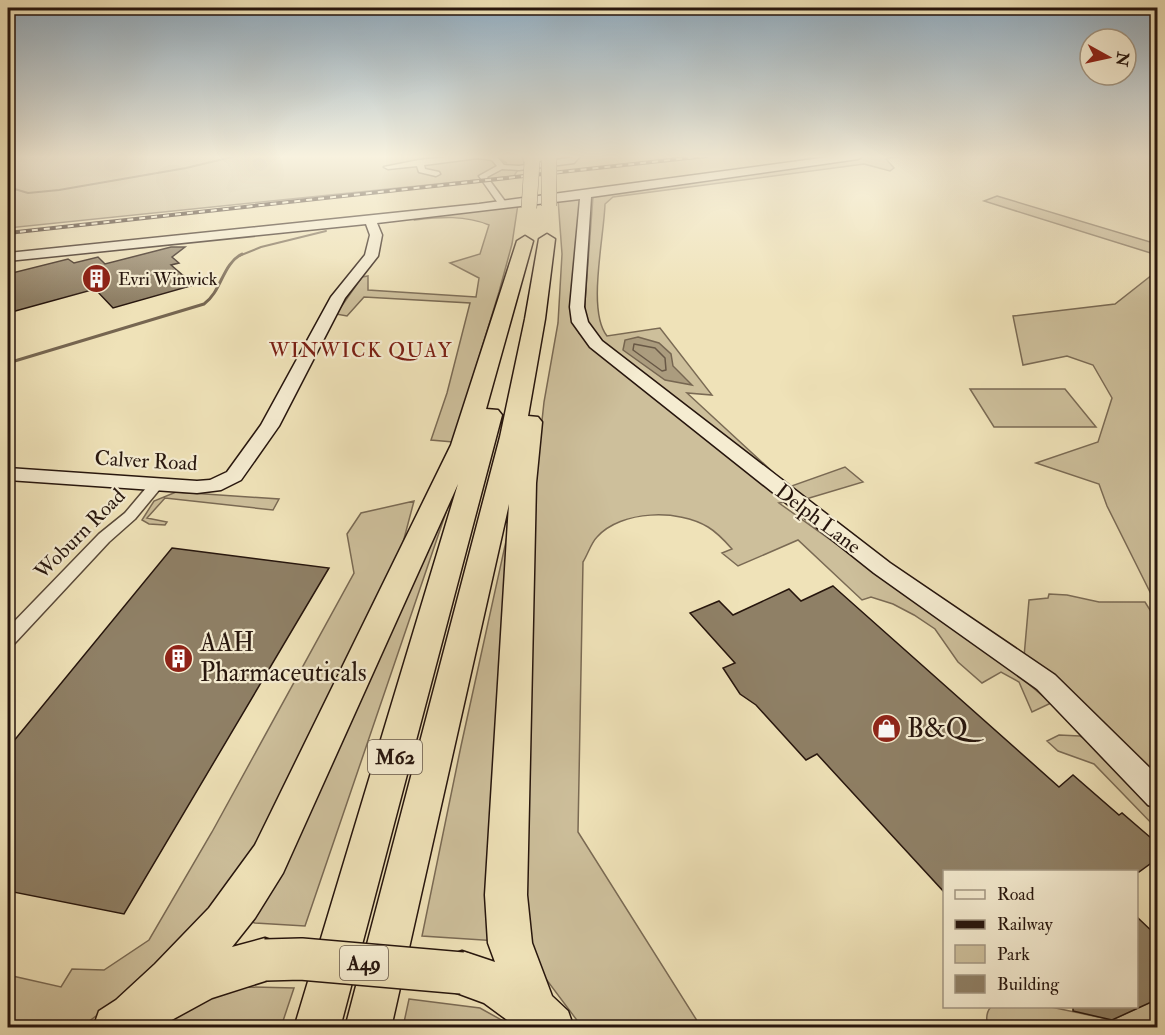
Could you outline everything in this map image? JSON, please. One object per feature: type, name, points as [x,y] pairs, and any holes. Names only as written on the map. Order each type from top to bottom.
[{"type":"highway","name":"M62","points":[[529,204],[529,208],[543,226]]},
{"type":"highway","name":"M62","points":[[368,1028],[512,437],[535,319],[545,204]]},
{"type":"highway","name":"M62","points":[[317,1028],[487,429],[515,312],[543,226]]},
{"type":"highway","points":[[542,1017],[510,943],[506,895],[523,483],[547,288],[543,226]]},
{"type":"highway","points":[[124,1022],[176,975],[228,920],[269,858],[463,444],[499,332],[543,226]]},
{"type":"highway","name":"A49","points":[[124,1022],[206,976],[265,960],[302,959],[462,973],[500,987],[542,1017]]},
{"type":"street","points":[[8,257],[501,204]]},
{"type":"street","name":"Delph Lane","points":[[586,204],[578,314],[584,330],[596,344],[882,568],[1046,682],[1158,796]]},
{"type":"street","name":"Calver Road","points":[[8,474],[196,487],[214,486],[228,480],[238,471],[270,426],[338,297],[371,256],[375,235],[370,220]]},
{"type":"street","name":"Woburn Road","points":[[8,639],[104,538],[130,516],[157,484]]},
{"type":"green space","points":[[8,204],[239,204],[8,228]]},
{"type":"green space","points":[[518,204],[512,244],[499,292],[453,442],[431,440],[447,393],[470,303],[364,297],[347,316],[336,314],[362,277],[368,276],[368,290],[476,297],[479,278],[450,263],[480,254],[489,225],[462,218],[415,220],[418,216]]},
{"type":"green space","points":[[558,204],[580,204],[574,316],[579,333],[596,350],[585,316],[592,204],[605,204],[597,292],[601,325],[607,336],[660,328],[712,395],[687,393],[789,487],[845,467],[863,482],[806,499],[779,503],[1012,670],[1051,703],[1032,712],[1019,682],[1001,672],[982,683],[958,662],[935,629],[893,604],[871,597],[862,600],[798,540],[738,566],[722,553],[732,549],[712,529],[682,517],[651,515],[635,517],[607,528],[595,539],[583,562],[578,832],[701,1027],[582,1027],[537,967],[525,920],[531,522],[544,402],[558,323],[562,254]]},
{"type":"green space","points":[[995,204],[1025,204],[1157,244],[1157,255]]},
{"type":"green space","points":[[1157,271],[1157,606],[1107,506],[1099,484],[1036,463],[1098,442],[1112,398],[1093,365],[1067,356],[1023,365],[1013,316],[1115,304]]},
{"type":"green space","points":[[970,389],[1065,389],[1096,427],[994,427]]},
{"type":"green space","points":[[456,483],[305,926],[255,923],[242,919]]},
{"type":"green space","points":[[517,491],[498,941],[422,936],[461,746]]},
{"type":"green space","points":[[176,492],[279,499],[273,510],[165,498],[147,518],[167,522],[165,525],[149,524],[142,520],[154,501]]},
{"type":"green space","points":[[414,501],[396,569],[257,855],[179,956],[81,1027],[8,1028],[8,975],[61,987],[72,969],[104,970],[149,940],[212,832],[354,573],[347,534],[361,513]]},
{"type":"green space","points":[[1049,594],[1067,595],[1099,602],[1145,602],[1157,618],[1157,787],[1024,657],[1029,600],[1048,598]]},
{"type":"green space","points":[[1059,735],[1080,736],[1088,740],[1157,807],[1157,829],[1094,764],[1058,751],[1047,741]]},
{"type":"green space","points":[[249,987],[294,988],[281,1027],[148,1028],[215,991]]},
{"type":"green space","points":[[409,999],[480,1008],[514,1027],[403,1027]]},
{"type":"green space","points":[[1157,999],[1157,1027],[988,1028],[987,1022],[990,1008],[1056,1008],[1112,1020]]},
{"type":"water","points":[[638,337],[659,343],[671,354],[673,366],[692,385],[665,380],[623,350],[625,340]]},
{"type":"building","name":"Evri Winwick","points":[[171,247],[185,247],[172,257],[179,263],[171,265],[194,285],[113,308],[95,289],[8,313],[8,274],[68,259],[74,263],[98,257],[105,264]]},
{"type":"building","name":"AAH Pharmaceuticals","points":[[172,548],[329,568],[124,914],[8,891],[8,748]]},
{"type":"building","name":"B&Q","points":[[833,586],[1059,787],[1073,775],[1119,815],[1122,813],[1158,844],[1158,858],[1139,872],[1138,870],[943,870],[943,891],[817,754],[806,760],[756,705],[740,694],[723,668],[735,663],[690,613],[719,601],[733,615],[789,589],[801,601]]},
{"type":"building","points":[[1138,918],[1158,937],[1158,999],[1112,1020],[1073,1011],[1073,1008],[1138,1008]]},
{"type":"waterway","points":[[239,256],[261,247],[326,231]]},
{"type":"waterway","points":[[8,363],[204,304],[215,292],[230,264],[242,254]]},
{"type":"railway","points":[[8,233],[268,204]]},
{"type":"place","name":"Evri Winwick","points":[[97,279]]},
{"type":"place","name":"AAH Pharmaceuticals","points":[[179,658]]},
{"type":"place","name":"B&Q","points":[[886,729]]},
{"type":"district","name":"WINWICK QUAY","points":[[361,350]]}]
